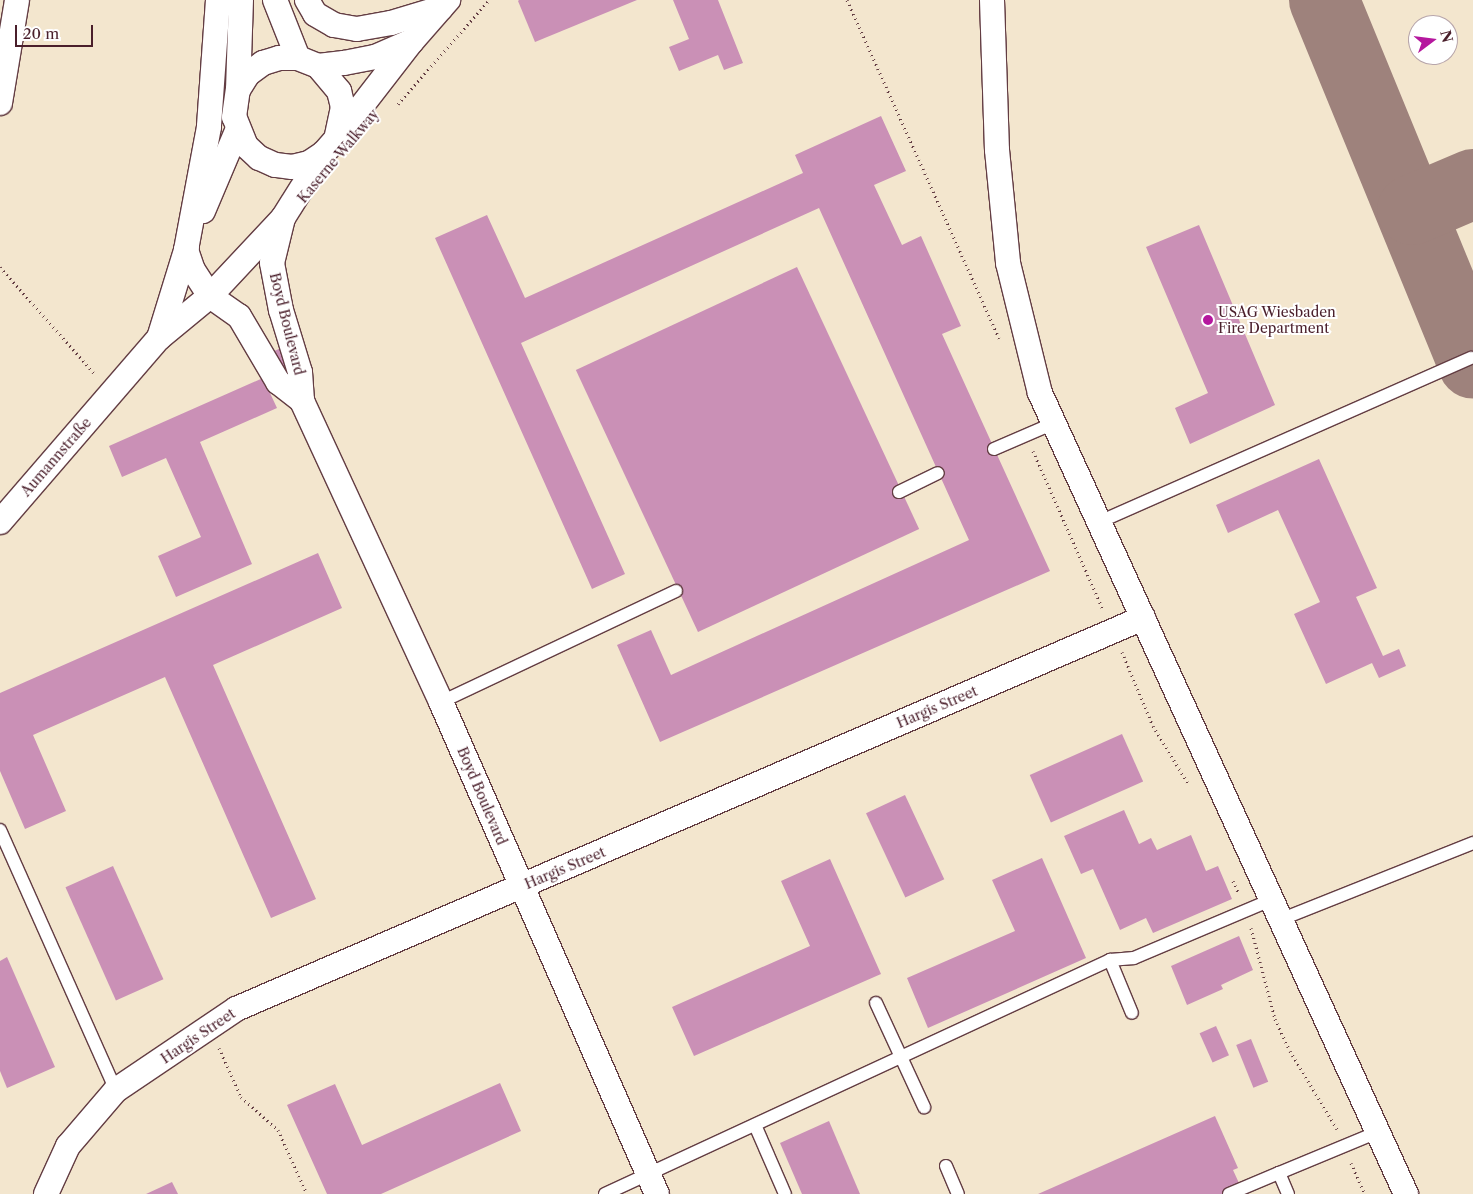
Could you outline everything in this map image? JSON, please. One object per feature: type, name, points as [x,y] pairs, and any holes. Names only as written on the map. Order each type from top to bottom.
[{"type":"street","points":[[0,103],[17,0]]},
{"type":"street","points":[[210,296],[192,270],[186,250],[209,127],[218,0]]},
{"type":"street","points":[[241,0],[238,90],[234,117],[237,131],[246,146],[259,158],[275,165],[292,167],[309,162],[330,146],[343,107],[339,91],[330,77],[308,62],[274,0]]},
{"type":"street","points":[[306,0],[321,17],[334,24],[357,29],[391,23],[445,4]]},
{"type":"street","points":[[992,0],[997,150],[1008,264],[1040,393],[1278,909],[1406,1194]]},
{"type":"street","points":[[159,338],[210,296],[283,218],[330,146],[412,41],[445,4]]},
{"type":"street","points":[[238,90],[248,74],[262,63],[279,58],[308,62],[375,57],[412,41]]},
{"type":"street","points":[[159,338],[186,250],[237,131]]},
{"type":"street","name":"Boyd Boulevard","points":[[283,218],[272,263],[281,310],[300,372],[302,401],[441,702],[652,1184]]},
{"type":"street","name":"Boyd Boulevard","points":[[210,296],[239,316],[278,382],[302,401]]},
{"type":"street","name":"Aumannstraße","points":[[0,522],[159,338]]},
{"type":"street","name":"Hargis Street","points":[[46,1194],[68,1146],[116,1090],[236,1009],[1143,618]]},
{"type":"lane","points":[[1099,522],[1471,358]]},
{"type":"lane","points":[[994,449],[1054,423]]},
{"type":"lane","points":[[899,492],[938,473]]},
{"type":"lane","points":[[441,702],[676,592]]},
{"type":"lane","points":[[0,830],[116,1090]]},
{"type":"lane","points":[[605,1194],[652,1184],[755,1125],[1110,960],[1134,958],[1473,843]]},
{"type":"lane","points":[[1110,960],[1132,1013]]},
{"type":"lane","points":[[876,1002],[924,1106]]},
{"type":"lane","points":[[755,1125],[785,1194]]},
{"type":"lane","points":[[1229,1194],[1378,1132]]},
{"type":"lane","points":[[946,1166],[958,1194]]},
{"type":"lane","points":[[1279,1173],[1288,1194]]},
{"type":"path","name":"Kaserne Walkway","points":[[391,111],[489,0]]},
{"type":"path","points":[[0,267],[112,392]]},
{"type":"path","points":[[210,1027],[241,1097],[278,1130],[307,1194]]},
{"type":"building","points":[[519,0],[637,0],[535,42],[518,1]]},
{"type":"building","points":[[673,0],[718,0],[743,63],[724,70],[718,55],[679,71],[669,47],[689,39]]},
{"type":"building","points":[[881,116],[906,171],[874,185],[902,245],[921,236],[961,326],[942,334],[1050,571],[660,742],[617,645],[651,630],[671,675],[969,540],[819,208],[521,343],[625,574],[592,589],[435,238],[487,215],[525,298],[803,173],[795,155]]},
{"type":"building","name":"USAG Wiesbaden Fire Department","points":[[1199,225],[1275,405],[1190,444],[1175,408],[1208,393],[1146,247]]},
{"type":"building","points":[[797,267],[919,529],[698,632],[576,370]]},
{"type":"building","points":[[285,346],[293,363],[278,370],[270,353]]},
{"type":"building","points":[[263,378],[277,408],[200,442],[252,564],[176,597],[158,556],[201,537],[166,458],[122,477],[109,446]]},
{"type":"building","points":[[1319,459],[1377,588],[1356,597],[1383,656],[1399,649],[1406,666],[1379,678],[1372,663],[1326,684],[1294,614],[1320,602],[1278,510],[1228,533],[1216,505]]},
{"type":"building","points":[[318,553],[342,608],[213,665],[316,899],[271,918],[165,677],[33,735],[66,811],[25,829],[0,771],[0,693]]},
{"type":"building","points":[[1122,734],[1143,782],[1051,823],[1030,775]]},
{"type":"building","points":[[905,795],[944,879],[905,897],[866,813]]},
{"type":"building","points":[[1124,810],[1139,844],[1151,838],[1157,850],[1191,835],[1206,871],[1218,866],[1232,899],[1153,933],[1146,918],[1120,930],[1093,869],[1081,874],[1064,836]]},
{"type":"building","points":[[1042,858],[1086,958],[928,1028],[907,978],[1015,931],[992,880]]},
{"type":"building","points":[[830,859],[881,974],[694,1056],[672,1007],[810,946],[781,881]]},
{"type":"building","points":[[113,866],[163,979],[116,1000],[65,887]]},
{"type":"building","points":[[1239,936],[1253,970],[1221,985],[1223,989],[1187,1005],[1171,966]]},
{"type":"building","points":[[7,957],[55,1067],[7,1088],[0,1071],[0,961]]},
{"type":"building","points":[[1216,1026],[1229,1055],[1213,1063],[1200,1033]]},
{"type":"building","points":[[1251,1039],[1268,1082],[1253,1088],[1236,1045]]},
{"type":"building","points":[[500,1083],[521,1131],[381,1194],[327,1194],[287,1105],[335,1084],[362,1145]]},
{"type":"building","points":[[1215,1116],[1238,1168],[1233,1170],[1244,1194],[1038,1194]]},
{"type":"building","points":[[829,1121],[860,1194],[802,1194],[780,1143]]},
{"type":"building","points":[[172,1182],[178,1194],[146,1194]]},
{"type":"taxiway","points":[[1324,0],[1473,364]]},
{"type":"taxiway","points":[[1412,210],[1473,184]]},
{"type":"place","name":"USAG Wiesbaden Fire Department","points":[[1208,320]]}]
